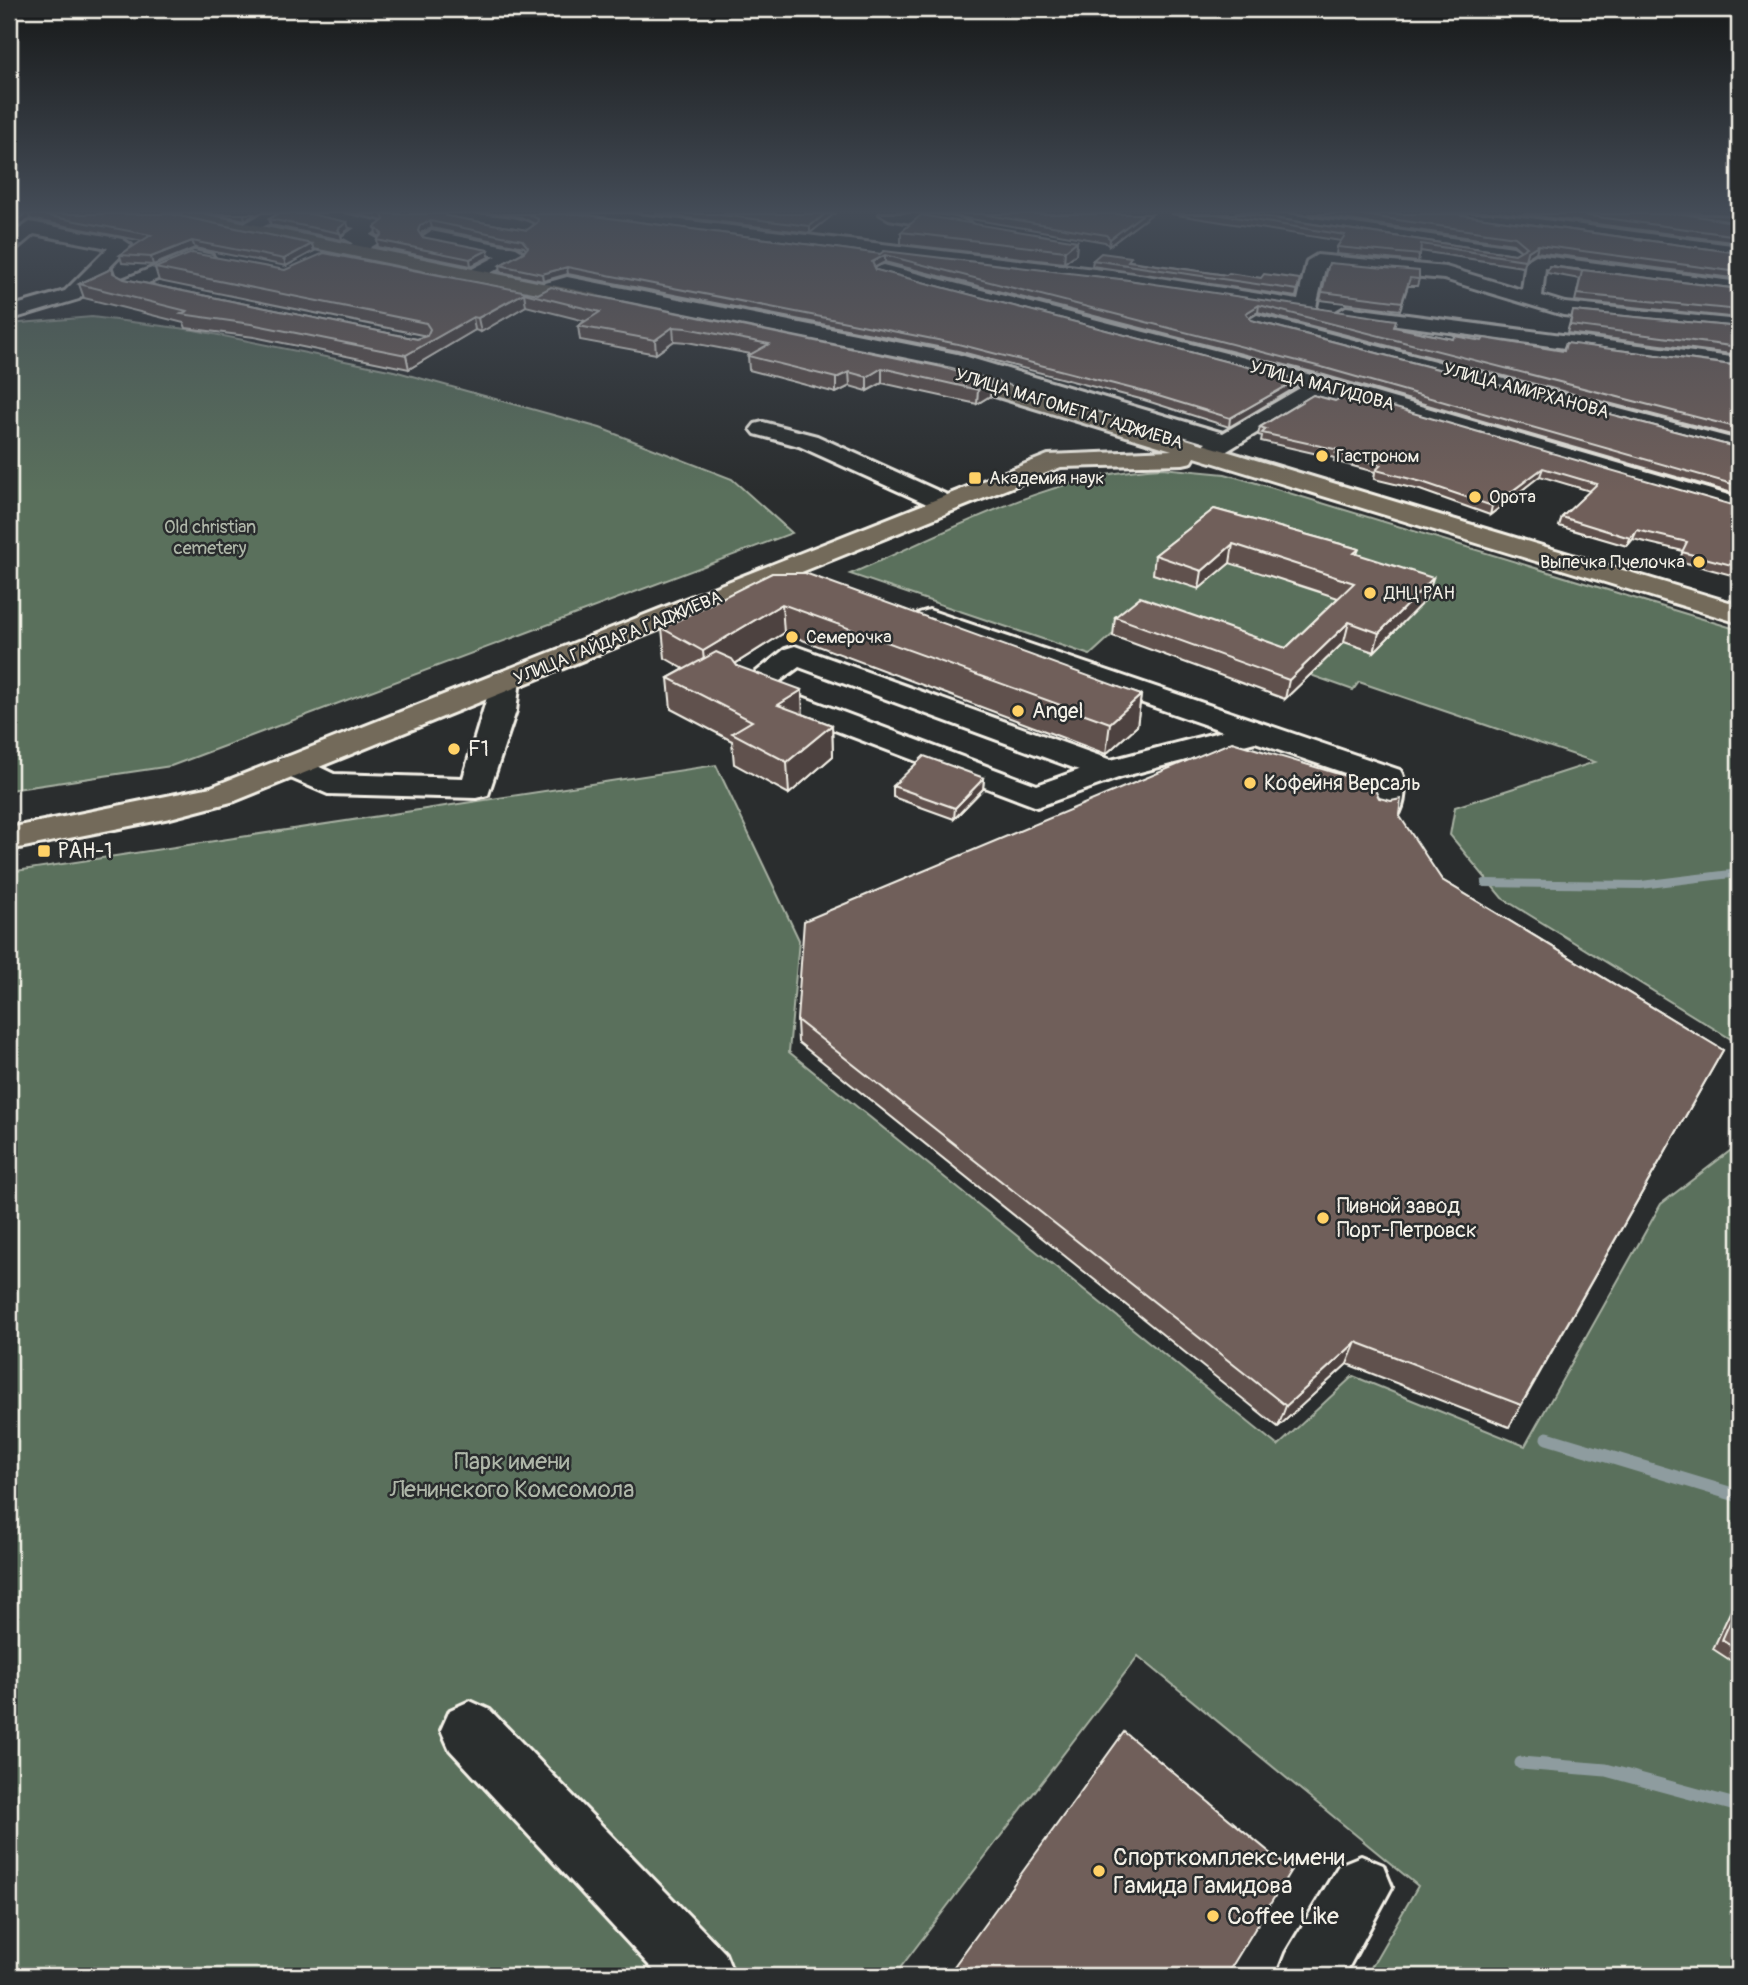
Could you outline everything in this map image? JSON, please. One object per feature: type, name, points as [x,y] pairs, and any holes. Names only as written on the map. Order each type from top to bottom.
[{"type":"main road","name":"УЛИЦА МАГОМЕТА ГАДЖИЕВА","points":[[610,307],[949,372],[1135,430],[1219,451],[1739,613]]},
{"type":"main road","name":"УЛИЦА МАГОМЕТА ГАДЖИЕВА","points":[[618,307],[947,373],[1135,430]]},
{"type":"main road","points":[[1044,401],[1058,418],[1067,456],[1119,450],[1135,430]]},
{"type":"main road","name":"УЛИЦА ГАЙДАРА ГАДЖИЕВА","points":[[505,682],[1067,456],[1176,457],[1219,451]]},
{"type":"main road","name":"УЛИЦА ГАЙДАРА ГАДЖИЕВА","points":[[9,837],[183,805],[223,794],[794,567],[945,503]]},
{"type":"street","points":[[9,314],[33,307]]},
{"type":"street","points":[[684,307],[957,361],[1219,451],[1308,392],[1467,436],[1477,430]]},
{"type":"street","name":"УЛИЦА МАГИДОВА","points":[[1020,307],[1315,383],[1739,506]]},
{"type":"street","name":"УЛИЦА АМИРХАНОВА","points":[[1201,307],[1739,447]]},
{"type":"street","points":[[1306,307],[1739,365]]},
{"type":"street","points":[[1555,307],[1739,326]]},
{"type":"street","points":[[1504,386],[1544,387],[1739,428]]},
{"type":"street","points":[[764,429],[808,440],[945,503]]},
{"type":"street","points":[[794,567],[828,585]]},
{"type":"street","points":[[907,612],[1388,777],[1385,810]]},
{"type":"street","points":[[1109,770],[795,655],[751,688],[1037,797],[1109,770],[1260,732]]},
{"type":"street","points":[[293,767],[328,784],[476,788],[500,711],[505,682]]},
{"type":"street","points":[[470,1730],[702,1976]]},
{"type":"street","points":[[1309,1976],[1361,1887]]},
{"type":"green space","name":"Old сhristian cemetery","points":[[92,317],[194,330],[394,371],[600,428],[732,479],[792,533],[171,766],[9,790],[9,324]]},
{"type":"green space","points":[[1162,468],[1225,474],[1739,630],[1739,1044],[1502,898],[1450,835],[1455,807],[1595,762],[1359,682],[1353,690],[1136,613],[1090,655],[850,574],[1041,492],[1121,472]]},
{"type":"green space","name":"Парк имени Ленинского Комсомола","points":[[716,765],[799,940],[789,1052],[1278,1446],[1353,1376],[1525,1446],[1661,1204],[1739,1144],[1739,1976],[1366,1976],[1418,1886],[1138,1656],[894,1976],[9,1976],[9,872]]},
{"type":"building","points":[[170,307],[259,307],[417,339],[427,336],[430,329],[426,323],[345,307],[499,307],[478,318],[473,317],[406,355],[251,324],[181,314],[187,311]]},
{"type":"building","points":[[579,307],[647,307],[942,367],[991,382],[978,390],[882,368],[867,377],[849,372],[836,378],[748,356],[769,344],[686,328],[673,327],[655,340],[578,326],[600,312]]},
{"type":"building","points":[[768,307],[1016,307],[1297,380],[1230,418],[1145,392],[958,344]]},
{"type":"building","points":[[1086,307],[1256,307],[1246,313],[1251,320],[1739,448],[1739,486],[1325,368]]},
{"type":"building","points":[[1265,307],[1306,307],[1396,320],[1394,327],[1453,339],[1454,336],[1482,341],[1484,338],[1564,351],[1566,343],[1739,366],[1739,428]]},
{"type":"building","points":[[1705,307],[1739,307],[1739,310]]},
{"type":"building","points":[[1573,311],[1739,327],[1739,347],[1570,325]]},
{"type":"building","points":[[1347,394],[1739,507],[1739,567],[1682,552],[1687,542],[1637,530],[1630,538],[1562,517],[1597,484],[1543,468],[1492,506],[1422,482],[1376,470],[1381,465],[1336,453],[1339,450],[1262,433],[1266,429],[1260,427],[1313,395],[1335,401]]},
{"type":"building","points":[[1214,509],[1359,549],[1354,553],[1433,578],[1379,633],[1349,622],[1289,680],[1115,617],[1140,597],[1286,648],[1354,583],[1233,544],[1202,571],[1155,555]]},
{"type":"building","points":[[772,573],[805,573],[1141,695],[1110,723],[782,604],[703,651],[662,628]]},
{"type":"building","points":[[716,652],[732,659],[737,666],[802,690],[778,705],[832,725],[787,762],[732,733],[752,721],[668,678]]},
{"type":"building","name":"Пивной завод Порт-Петровск","points":[[1232,742],[1372,784],[1379,798],[1391,801],[1401,799],[1399,815],[1442,880],[1723,1050],[1521,1405],[1356,1342],[1286,1406],[797,1020],[804,921]]},
{"type":"building","points":[[924,756],[984,778],[955,808],[893,786]]},
{"type":"building","points":[[1739,1602],[1739,1651],[1722,1640]]},
{"type":"building","points":[[1124,1732],[1291,1870],[1226,1976],[947,1976]]},
{"type":"waterway","points":[[1485,883],[1641,885],[1739,873]]},
{"type":"waterway","points":[[1547,1438],[1739,1496]]},
{"type":"waterway","points":[[1521,1763],[1606,1770],[1739,1806]]},
{"type":"place","name":"Гастроном","points":[[1322,456]]},
{"type":"place","name":"Академия наук","points":[[975,478]]},
{"type":"place","name":"Орота","points":[[1475,497]]},
{"type":"place","name":"Выпечка Пчелочка","points":[[1699,562]]},
{"type":"place","name":"ДНЦ РАН","points":[[1370,593]]},
{"type":"place","name":"Семерочка","points":[[792,637]]},
{"type":"place","name":"Angel","points":[[1018,711]]},
{"type":"place","name":"F1","points":[[454,749]]},
{"type":"place","name":"Кофейня Версаль","points":[[1250,783]]},
{"type":"place","name":"РАН-1","points":[[44,851]]},
{"type":"place","name":"Пивной завод Порт-Петровск","points":[[1323,1218]]},
{"type":"place","name":"Спорткомплекс имени Гамида Гамидова","points":[[1099,1871]]},
{"type":"place","name":"Coffee Like","points":[[1213,1916]]}]
